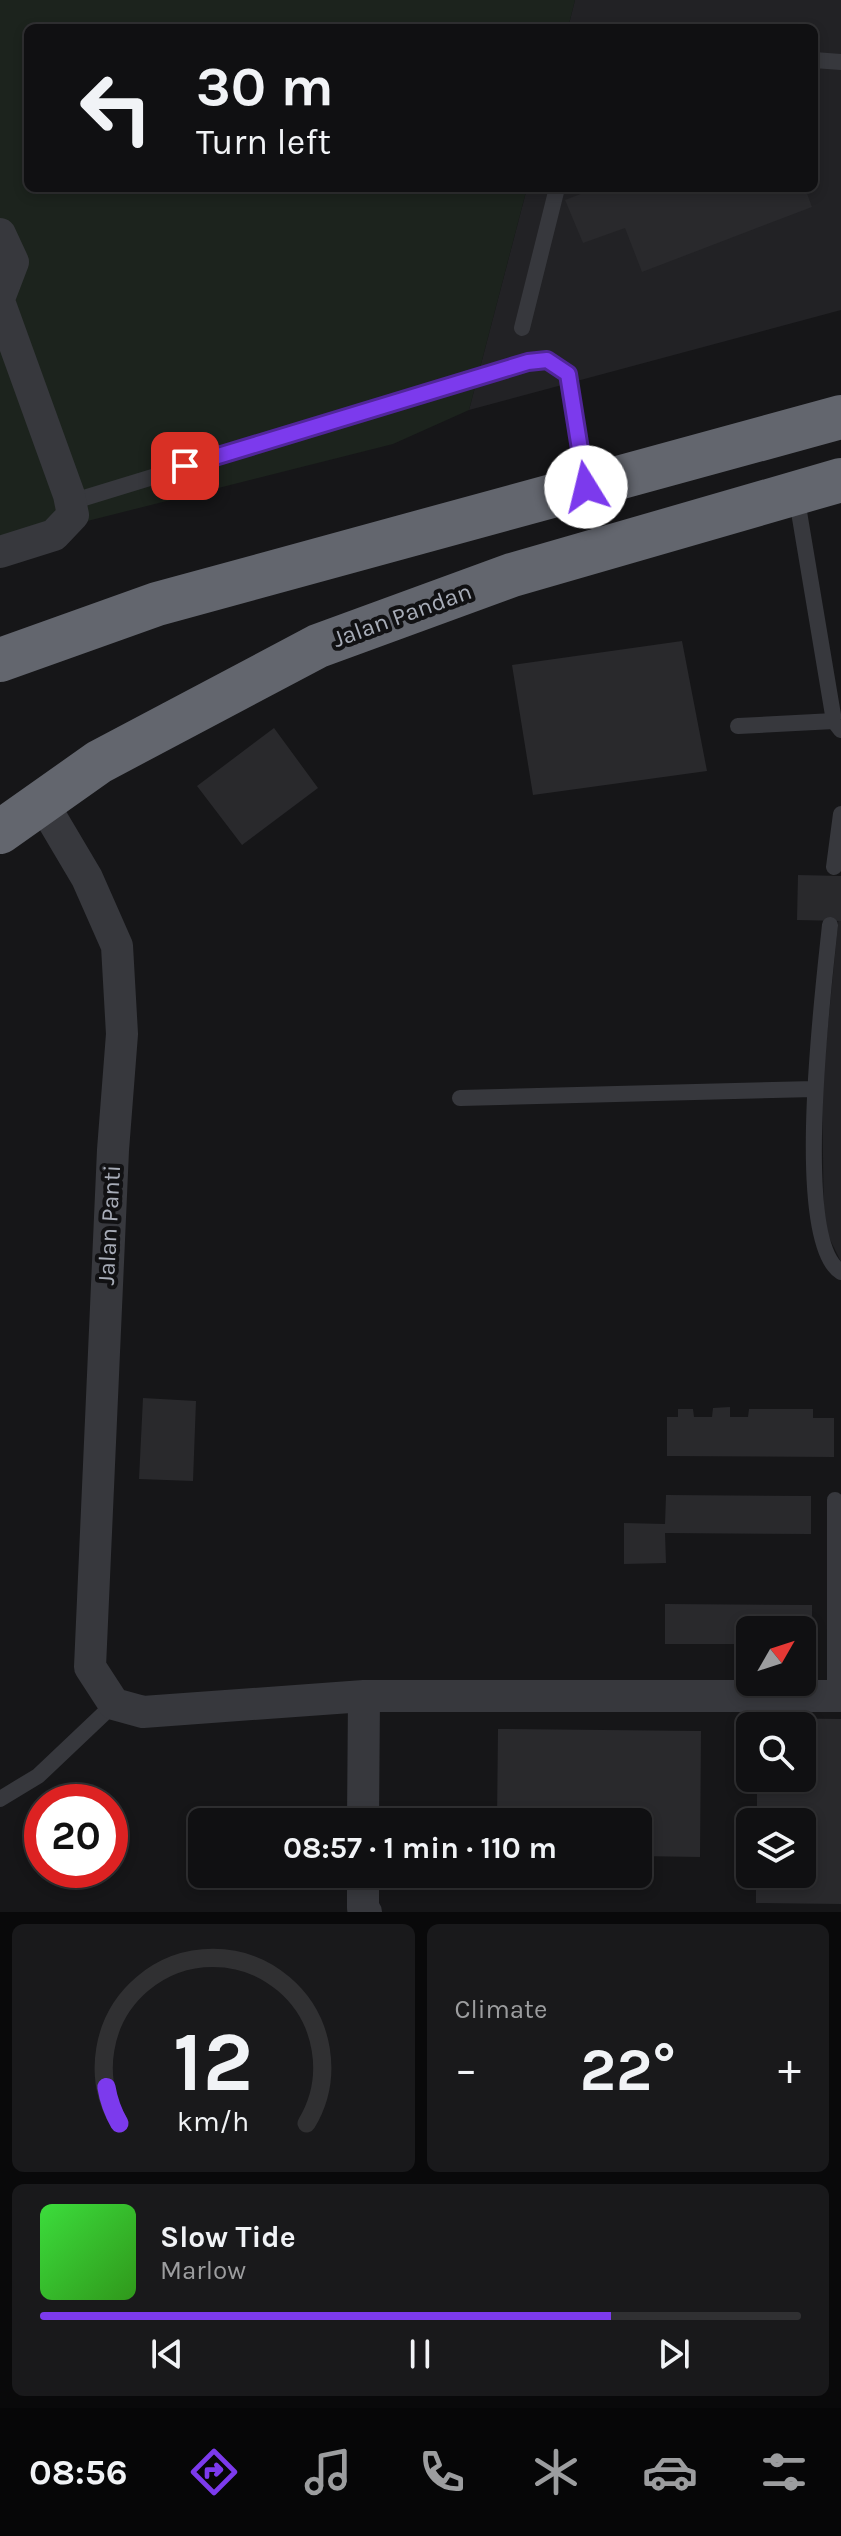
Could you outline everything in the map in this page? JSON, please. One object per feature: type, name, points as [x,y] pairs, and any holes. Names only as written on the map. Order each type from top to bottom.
[{"type":"highway","points":[[0,660],[157,604],[841,417]]},
{"type":"highway","name":"Jalan Pandan","points":[[0,832],[99,762],[318,646],[512,575],[841,480]]},
{"type":"street","points":[[0,234],[13,262],[0,296]]},
{"type":"street","points":[[0,304],[73,515],[54,535],[0,552]]},
{"type":"street","name":"Jalan Panti","points":[[42,802],[87,878],[117,946],[122,1034],[112,1164],[90,1667],[114,1704]]},
{"type":"street","points":[[363,1808],[364,1696]]},
{"type":"street","points":[[114,1704],[143,1712],[364,1696],[838,1696]]},
{"type":"street","points":[[363,1888],[363,1908],[366,1912]]},
{"type":"lane","points":[[818,60],[841,62]]},
{"type":"lane","points":[[522,328],[556,192]]},
{"type":"lane","points":[[71,502],[357,412],[528,362],[547,360],[568,374],[586,487]]},
{"type":"lane","points":[[738,726],[837,726],[796,494]]},
{"type":"lane","points":[[834,867],[841,814]]},
{"type":"lane","points":[[830,925],[814,1089],[817,1230],[833,1267],[841,1272]]},
{"type":"lane","points":[[460,1098],[814,1089]]},
{"type":"lane","points":[[835,1500],[838,1696]]},
{"type":"lane","points":[[0,1799],[38,1776],[114,1704]]},
{"type":"shaded area","points":[[0,0],[575,0],[569,24],[24,24],[24,192],[526,192],[469,410],[393,444],[0,543]]},
{"type":"shaded area","points":[[575,0],[841,0],[841,310],[469,410],[526,192],[818,192],[818,24],[569,24]]},
{"type":"shaded area","points":[[841,894],[841,1262],[824,1227],[822,1085]]},
{"type":"building","points":[[586,192],[806,192],[812,207],[642,272],[625,228],[583,243],[565,200]]},
{"type":"building","points":[[682,641],[707,771],[533,795],[512,665]]},
{"type":"building","points":[[274,728],[318,788],[242,845],[197,786]]},
{"type":"building","points":[[798,875],[841,876],[841,921],[797,920]]},
{"type":"building","points":[[143,1398],[196,1401],[193,1481],[139,1479]]},
{"type":"building","points":[[730,1407],[730,1417],[748,1417],[749,1409],[813,1409],[813,1418],[834,1418],[834,1457],[667,1456],[667,1417],[678,1417],[678,1409],[693,1409],[694,1417],[712,1417],[713,1408]]},
{"type":"building","points":[[666,1495],[811,1496],[811,1534],[665,1533],[666,1563],[624,1564],[624,1523],[665,1524]]},
{"type":"building","points":[[665,1604],[812,1605],[812,1616],[736,1616],[736,1644],[665,1644]]},
{"type":"building","points":[[816,1719],[841,1719],[841,1904],[756,1903],[756,1888],[816,1888],[816,1808],[757,1808],[757,1792],[816,1792]]},
{"type":"building","points":[[498,1729],[701,1731],[700,1857],[652,1856],[652,1808],[497,1808]]},
{"type":"route","points":[[185,466],[357,412],[528,362],[547,360],[568,374],[586,487]]}]
